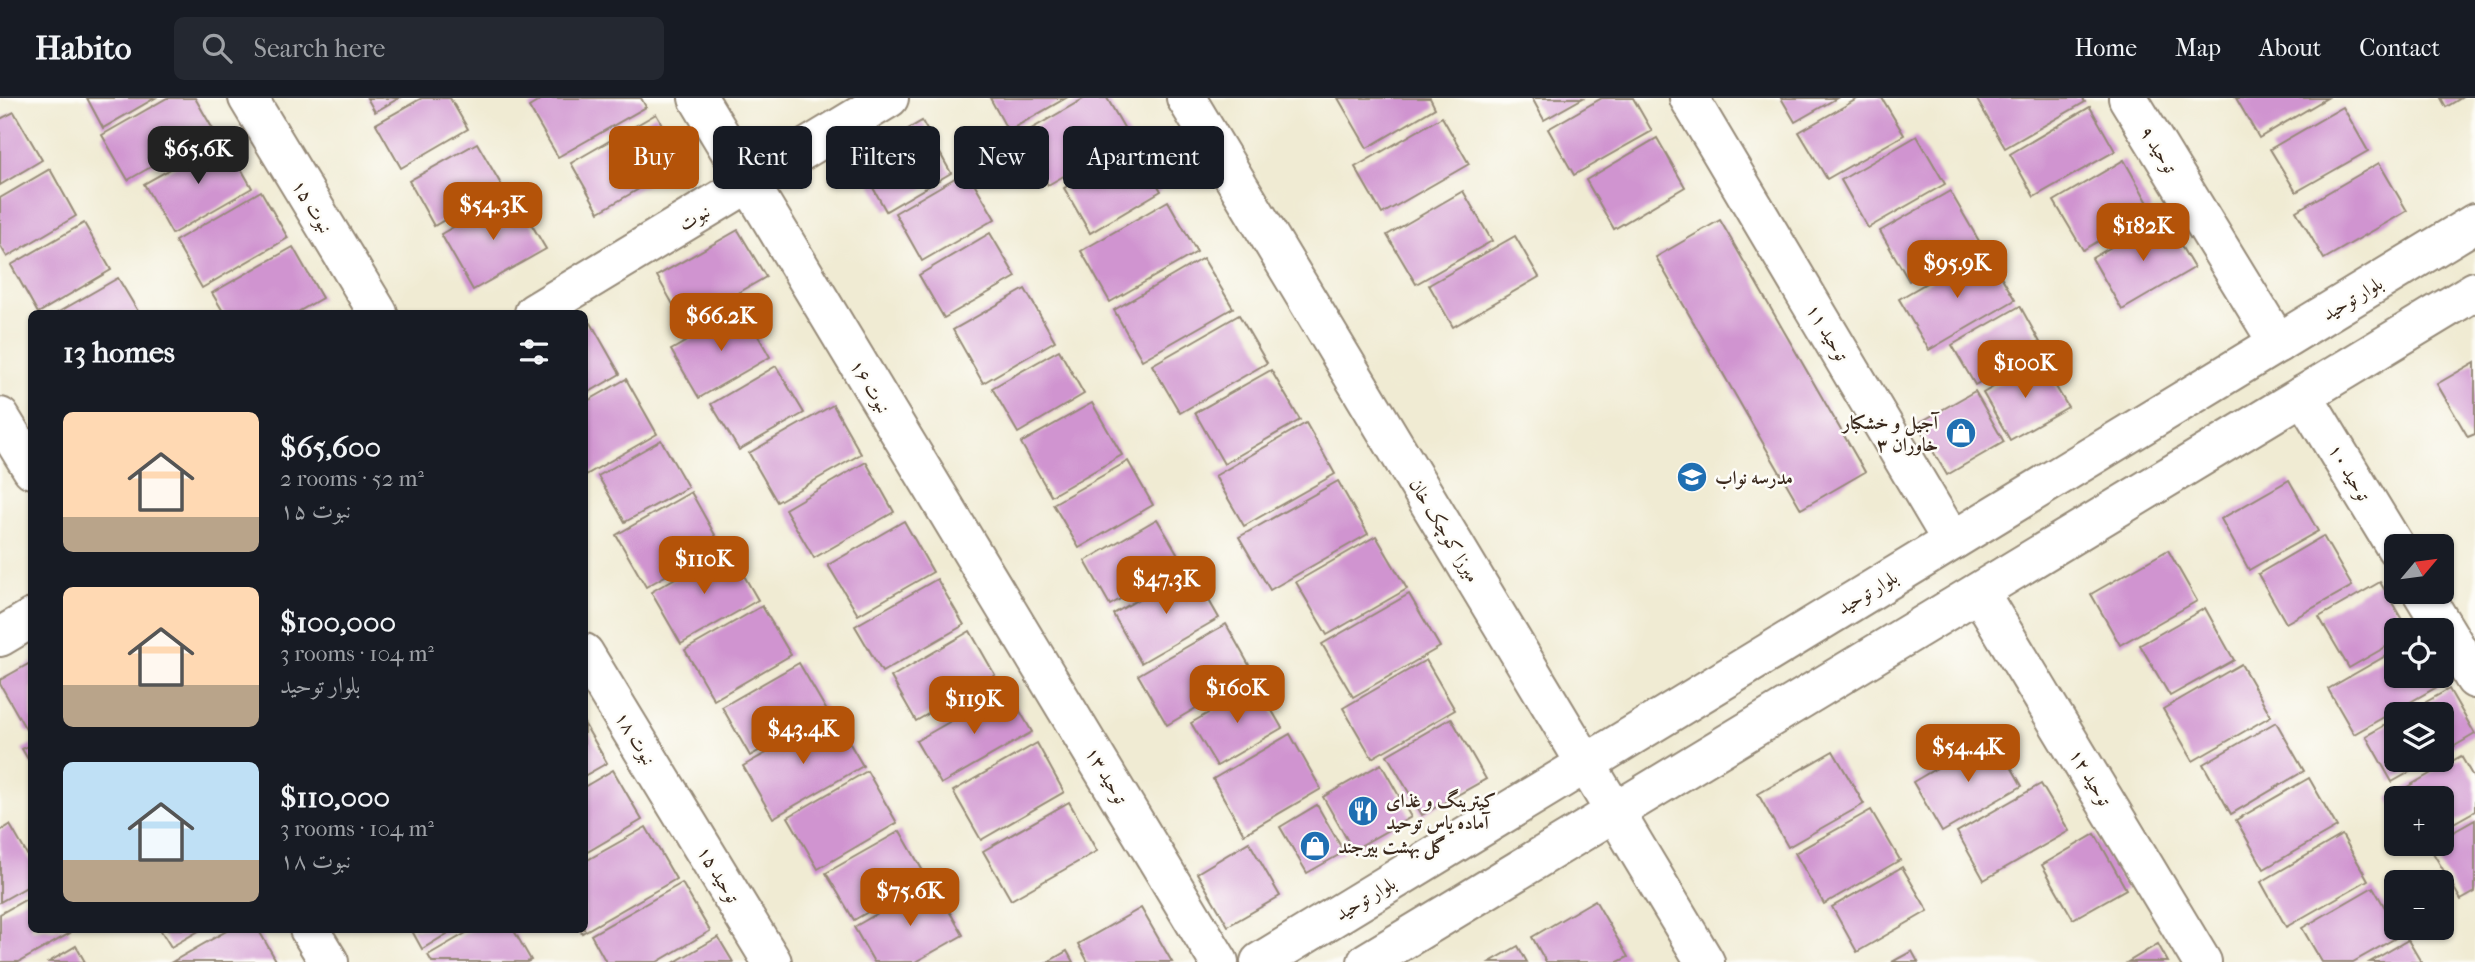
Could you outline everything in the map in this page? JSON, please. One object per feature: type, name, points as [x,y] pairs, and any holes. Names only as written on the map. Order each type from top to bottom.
[{"type":"street","name":"نبوت ۱۵","points":[[248,98],[376,310]]},
{"type":"street","name":"نبوت ۱۶","points":[[698,98],[715,126]]},
{"type":"street","name":"نبوت","points":[[812,145],[889,98]]},
{"type":"street","name":"میرزا کوچک خان","points":[[1186,98],[1705,962]]},
{"type":"street","name":"توحید ۹","points":[[2128,98],[2278,343]]},
{"type":"street","name":"توحید ۱۱","points":[[1697,111],[1952,541]]},
{"type":"street","name":"نبوت","points":[[539,310],[739,189]]},
{"type":"street","name":"نبوت ۱۶","points":[[753,189],[994,589]]},
{"type":"street","name":"بلوار توحید","points":[[1260,962],[2475,223]]},
{"type":"street","points":[[1367,962],[2475,291]]},
{"type":"street","name":"توحید ۱۰","points":[[2303,395],[2387,534]]},
{"type":"street","points":[[0,417],[28,462]]},
{"type":"street","name":"توحید ۱۳","points":[[994,589],[1219,962]]},
{"type":"street","name":"توحید ۱۲","points":[[1979,592],[2202,962]]},
{"type":"street","points":[[2429,604],[2475,679]]},
{"type":"street","points":[[0,637],[28,620]]},
{"type":"street","name":"نبوت ۱۸","points":[[588,660],[666,787]]},
{"type":"street","name":"توحید ۱۵","points":[[666,787],[772,962]]},
{"type":"street","points":[[311,933],[329,962]]},
{"type":"building","points":[[87,98],[155,98],[103,128]]},
{"type":"building","points":[[167,98],[195,98],[214,131],[128,180],[102,135]]},
{"type":"building","points":[[367,98],[399,98],[375,112]]},
{"type":"building","points":[[422,98],[450,98],[468,129],[401,168],[376,124]]},
{"type":"building","points":[[544,98],[641,98],[646,107],[558,157],[529,107]]},
{"type":"building","points":[[990,98],[1066,98],[1017,126],[1005,126]]},
{"type":"building","points":[[1085,98],[1107,98],[1123,126],[1063,126],[1063,176],[1049,184],[1049,126],[1036,126]]},
{"type":"building","points":[[1338,98],[1430,98],[1435,108],[1367,148]]},
{"type":"building","points":[[1532,98],[1583,98],[1544,120]]},
{"type":"building","points":[[1602,98],[1633,98],[1652,131],[1574,175],[1548,129]]},
{"type":"building","points":[[1781,98],[1837,98],[1795,122]]},
{"type":"building","points":[[1859,98],[1882,98],[1904,135],[1827,179],[1799,132]]},
{"type":"building","points":[[1976,98],[2082,98],[2085,102],[2005,148]]},
{"type":"building","points":[[2236,98],[2327,98],[2259,138]]},
{"type":"building","points":[[2441,98],[2461,98],[2446,107]]},
{"type":"building","points":[[2090,107],[2115,151],[2034,197],[2010,154]]},
{"type":"building","points":[[2343,107],[2368,151],[2296,192],[2270,149]]},
{"type":"building","points":[[14,112],[42,160],[0,185],[0,119]]},
{"type":"building","points":[[656,114],[663,126],[635,126]]},
{"type":"building","points":[[1442,117],[1469,164],[1382,214],[1355,167]]},
{"type":"building","points":[[1917,136],[1945,184],[1868,228],[1841,180]]},
{"type":"building","points":[[1657,138],[1685,187],[1614,229],[1586,180]]},
{"type":"building","points":[[224,139],[252,188],[172,234],[144,184]]},
{"type":"building","points":[[609,141],[609,189],[639,189],[599,212],[571,163]]},
{"type":"building","points":[[477,143],[502,186],[434,226],[409,181]]},
{"type":"building","points":[[940,153],[951,173],[940,179]]},
{"type":"building","points":[[2124,160],[2152,210],[2083,250],[2054,201]]},
{"type":"building","points":[[2379,163],[2407,211],[2324,259],[2296,211]]},
{"type":"building","points":[[50,169],[76,216],[7,257],[0,245],[0,198]]},
{"type":"building","points":[[954,179],[954,189],[978,189],[995,219],[922,261],[895,213]]},
{"type":"building","points":[[874,189],[924,189],[886,211]]},
{"type":"building","points":[[1065,189],[1160,189],[1161,191],[1090,233]]},
{"type":"building","points":[[261,191],[288,238],[202,288],[175,241]]},
{"type":"building","points":[[1463,191],[1492,241],[1416,284],[1387,235]]},
{"type":"building","points":[[1950,191],[1979,241],[1909,281],[1880,231]]},
{"type":"building","points":[[513,193],[546,249],[473,290],[441,234]]},
{"type":"building","points":[[1168,201],[1197,252],[1110,302],[1081,251]]},
{"type":"building","points":[[2164,217],[2194,268],[2122,310],[2092,258]]},
{"type":"building","points":[[1720,220],[1865,472],[1801,509],[1656,257]]},
{"type":"building","points":[[84,223],[111,270],[43,310],[36,310],[11,265]]},
{"type":"building","points":[[738,230],[766,277],[684,324],[657,276]]},
{"type":"building","points":[[990,233],[1016,277],[944,318],[919,275]]},
{"type":"building","points":[[1515,236],[1539,277],[1453,327],[1429,285]]},
{"type":"building","points":[[293,247],[322,298],[301,310],[222,310],[212,293]]},
{"type":"building","points":[[1985,249],[2015,300],[1929,350],[1899,299]]},
{"type":"building","points":[[1203,258],[1233,308],[1142,360],[1114,310]]},
{"type":"building","points":[[118,278],[137,310],[62,310]]},
{"type":"building","points":[[1025,289],[1055,341],[983,383],[953,330]]},
{"type":"building","points":[[2020,306],[2042,346],[1975,385],[1952,345]]},
{"type":"building","points":[[743,309],[770,357],[699,398],[671,350]]},
{"type":"building","points":[[1239,315],[1267,363],[1180,413],[1152,365]]},
{"type":"building","points":[[591,323],[620,374],[588,393],[588,325]]},
{"type":"building","points":[[1059,350],[1084,394],[1018,433],[992,388]]},
{"type":"building","points":[[2040,360],[2068,407],[2010,440],[1983,393]]},
{"type":"building","points":[[2475,362],[2475,434],[2468,437],[2437,384]]},
{"type":"building","points":[[776,366],[804,413],[739,450],[711,404]]},
{"type":"building","points":[[1271,370],[1300,420],[1224,464],[1195,413]]},
{"type":"building","points":[[626,379],[657,434],[588,474],[588,401]]},
{"type":"building","name":"آجیل و خشکبار خاوران ۳","points":[[1975,391],[2004,442],[1947,475],[1917,424]]},
{"type":"building","points":[[1092,403],[1122,455],[1051,496],[1021,443]]},
{"type":"building","points":[[833,405],[861,454],[777,502],[749,453]]},
{"type":"building","points":[[1306,423],[1335,474],[1244,526],[1215,476]]},
{"type":"building","points":[[661,440],[688,487],[625,522],[598,476]]},
{"type":"building","points":[[1128,461],[1153,505],[1079,548],[1053,504]]},
{"type":"building","points":[[866,462],[894,512],[814,558],[785,509]]},
{"type":"building","points":[[2289,480],[2318,531],[2249,570],[2221,519]]},
{"type":"building","points":[[1338,481],[1368,534],[1270,590],[1239,537]]},
{"type":"building","points":[[691,492],[720,544],[646,587],[616,535]]},
{"type":"building","points":[[1157,519],[1183,563],[1110,605],[1085,561]]},
{"type":"building","points":[[904,521],[933,572],[858,615],[828,565]]},
{"type":"building","points":[[1376,536],[1407,589],[1327,635],[1296,582]]},
{"type":"building","points":[[2323,536],[2352,586],[2286,623],[2258,574]]},
{"type":"building","points":[[728,548],[758,600],[681,644],[651,592]]},
{"type":"building","points":[[2168,550],[2197,601],[2120,645],[2091,594]]},
{"type":"building","points":[[1191,569],[1219,618],[1141,663],[1113,614]]},
{"type":"building","points":[[937,579],[964,625],[882,672],[855,626]]},
{"type":"building","points":[[2380,582],[2384,589],[2384,604],[2393,604],[2401,618],[2384,618],[2384,648],[2349,668],[2319,617]]},
{"type":"building","points":[[1409,594],[1440,647],[1353,697],[1322,644]]},
{"type":"building","points":[[762,606],[791,655],[714,700],[685,650]]},
{"type":"building","points":[[2205,608],[2234,660],[2170,696],[2140,645]]},
{"type":"building","points":[[1226,624],[1254,674],[1167,725],[1138,675]]},
{"type":"building","points":[[970,631],[995,675],[916,721],[891,677]]},
{"type":"building","points":[[2384,657],[2384,688],[2435,688],[2410,702],[2384,702],[2384,717],[2354,734],[2328,689]]},
{"type":"building","points":[[1426,660],[1455,710],[1372,758],[1343,708]]},
{"type":"building","points":[[799,663],[827,711],[750,756],[722,707]]},
{"type":"building","points":[[28,664],[28,733],[0,684],[0,680]]},
{"type":"building","points":[[2241,664],[2271,716],[2193,761],[2163,709]]},
{"type":"building","points":[[1257,685],[1282,728],[1217,766],[1191,723]]},
{"type":"building","points":[[1007,689],[1032,732],[941,784],[916,741]]},
{"type":"building","points":[[2449,689],[2475,734],[2454,746],[2454,702],[2426,702]]},
{"type":"building","points":[[833,715],[863,766],[773,818],[743,766]]},
{"type":"building","points":[[1451,718],[1486,779],[1422,815],[1387,755]]},
{"type":"building","points":[[2276,722],[2304,771],[2231,814],[2203,764]]},
{"type":"building","points":[[2384,726],[2384,768],[2366,736]]},
{"type":"building","points":[[588,730],[607,763],[588,774]]},
{"type":"building","points":[[1290,734],[1321,789],[1244,834],[1213,779]]},
{"type":"building","points":[[1993,735],[2022,786],[1942,832],[1913,782]]},
{"type":"building","points":[[1037,743],[1064,792],[981,840],[953,791]]},
{"type":"building","points":[[28,746],[28,759],[22,749]]},
{"type":"building","points":[[1833,751],[1864,804],[1788,847],[1758,794]]},
{"type":"building","points":[[2461,756],[2475,780],[2475,811],[2454,823],[2454,786],[2409,786],[2433,772],[2454,772],[2454,760]]},
{"type":"building","points":[[1381,764],[1411,817],[1353,850],[1323,797]]},
{"type":"building","points":[[613,770],[642,820],[588,852],[588,785]]},
{"type":"building","points":[[867,771],[897,823],[818,869],[788,817]]},
{"type":"building","points":[[2386,772],[2410,772],[2392,782]]},
{"type":"building","points":[[2309,778],[2337,827],[2264,869],[2236,820]]},
{"type":"building","points":[[2041,784],[2069,831],[1984,880],[1957,832]]},
{"type":"building","points":[[1069,802],[1097,851],[1011,900],[983,851]]},
{"type":"building","points":[[1317,805],[1344,852],[1307,873],[1280,827]]},
{"type":"building","points":[[1871,810],[1900,860],[1824,904],[1795,853]]},
{"type":"building","points":[[2475,820],[2475,892],[2461,900],[2454,888],[2454,870],[2443,870],[2435,856],[2454,856],[2454,832]]},
{"type":"building","points":[[10,825],[28,856],[28,886],[0,902],[0,831]]},
{"type":"building","points":[[646,827],[676,879],[588,930],[588,860]]},
{"type":"building","points":[[900,831],[927,878],[854,920],[826,873]]},
{"type":"building","points":[[2095,834],[2126,889],[2073,919],[2042,865]]},
{"type":"building","points":[[2342,835],[2368,880],[2286,927],[2261,882]]},
{"type":"building","points":[[1249,842],[1280,896],[1228,926],[1197,873]]},
{"type":"building","points":[[1902,867],[1928,911],[1857,952],[1832,907]]},
{"type":"building","points":[[932,882],[963,935],[915,962],[874,962],[854,927]]},
{"type":"building","points":[[682,883],[710,931],[657,962],[606,962],[591,935]]},
{"type":"building","points":[[2373,887],[2384,906],[2384,940],[2392,940],[2353,962],[2322,962],[2302,928]]},
{"type":"building","points":[[28,898],[28,933],[70,933],[19,962],[0,962],[0,914]]},
{"type":"building","points":[[1595,900],[1628,957],[1618,962],[1546,962],[1532,937]]},
{"type":"building","points":[[1141,908],[1172,962],[1088,962],[1078,944]]},
{"type":"building","points":[[162,933],[195,933],[171,947]]},
{"type":"building","points":[[223,933],[260,933],[277,962],[172,962]]},
{"type":"building","points":[[413,933],[448,933],[422,949]]},
{"type":"building","points":[[466,933],[515,933],[531,960],[432,962],[428,955]]},
{"type":"building","points":[[718,937],[733,962],[675,962]]},
{"type":"building","points":[[2408,940],[2421,962],[2370,962]]},
{"type":"building","points":[[2158,944],[2168,962],[2128,962]]},
{"type":"building","points":[[76,946],[85,962],[49,962]]},
{"type":"building","points":[[1518,946],[1527,962],[1490,962]]},
{"type":"building","points":[[1067,951],[1073,962],[1048,962]]},
{"type":"building","points":[[1912,951],[1918,962],[1892,962]]},
{"type":"place","name":"آجیل و خشکبار خاوران ۳","points":[[1961,433]]},
{"type":"place","name":"مدرسه نواب","points":[[1692,477]]},
{"type":"place","name":"کیترینگ و غذای آماده یاس توحید","points":[[1363,811]]},
{"type":"place","name":"گل بهشت بیرجند","points":[[1315,846]]}]
